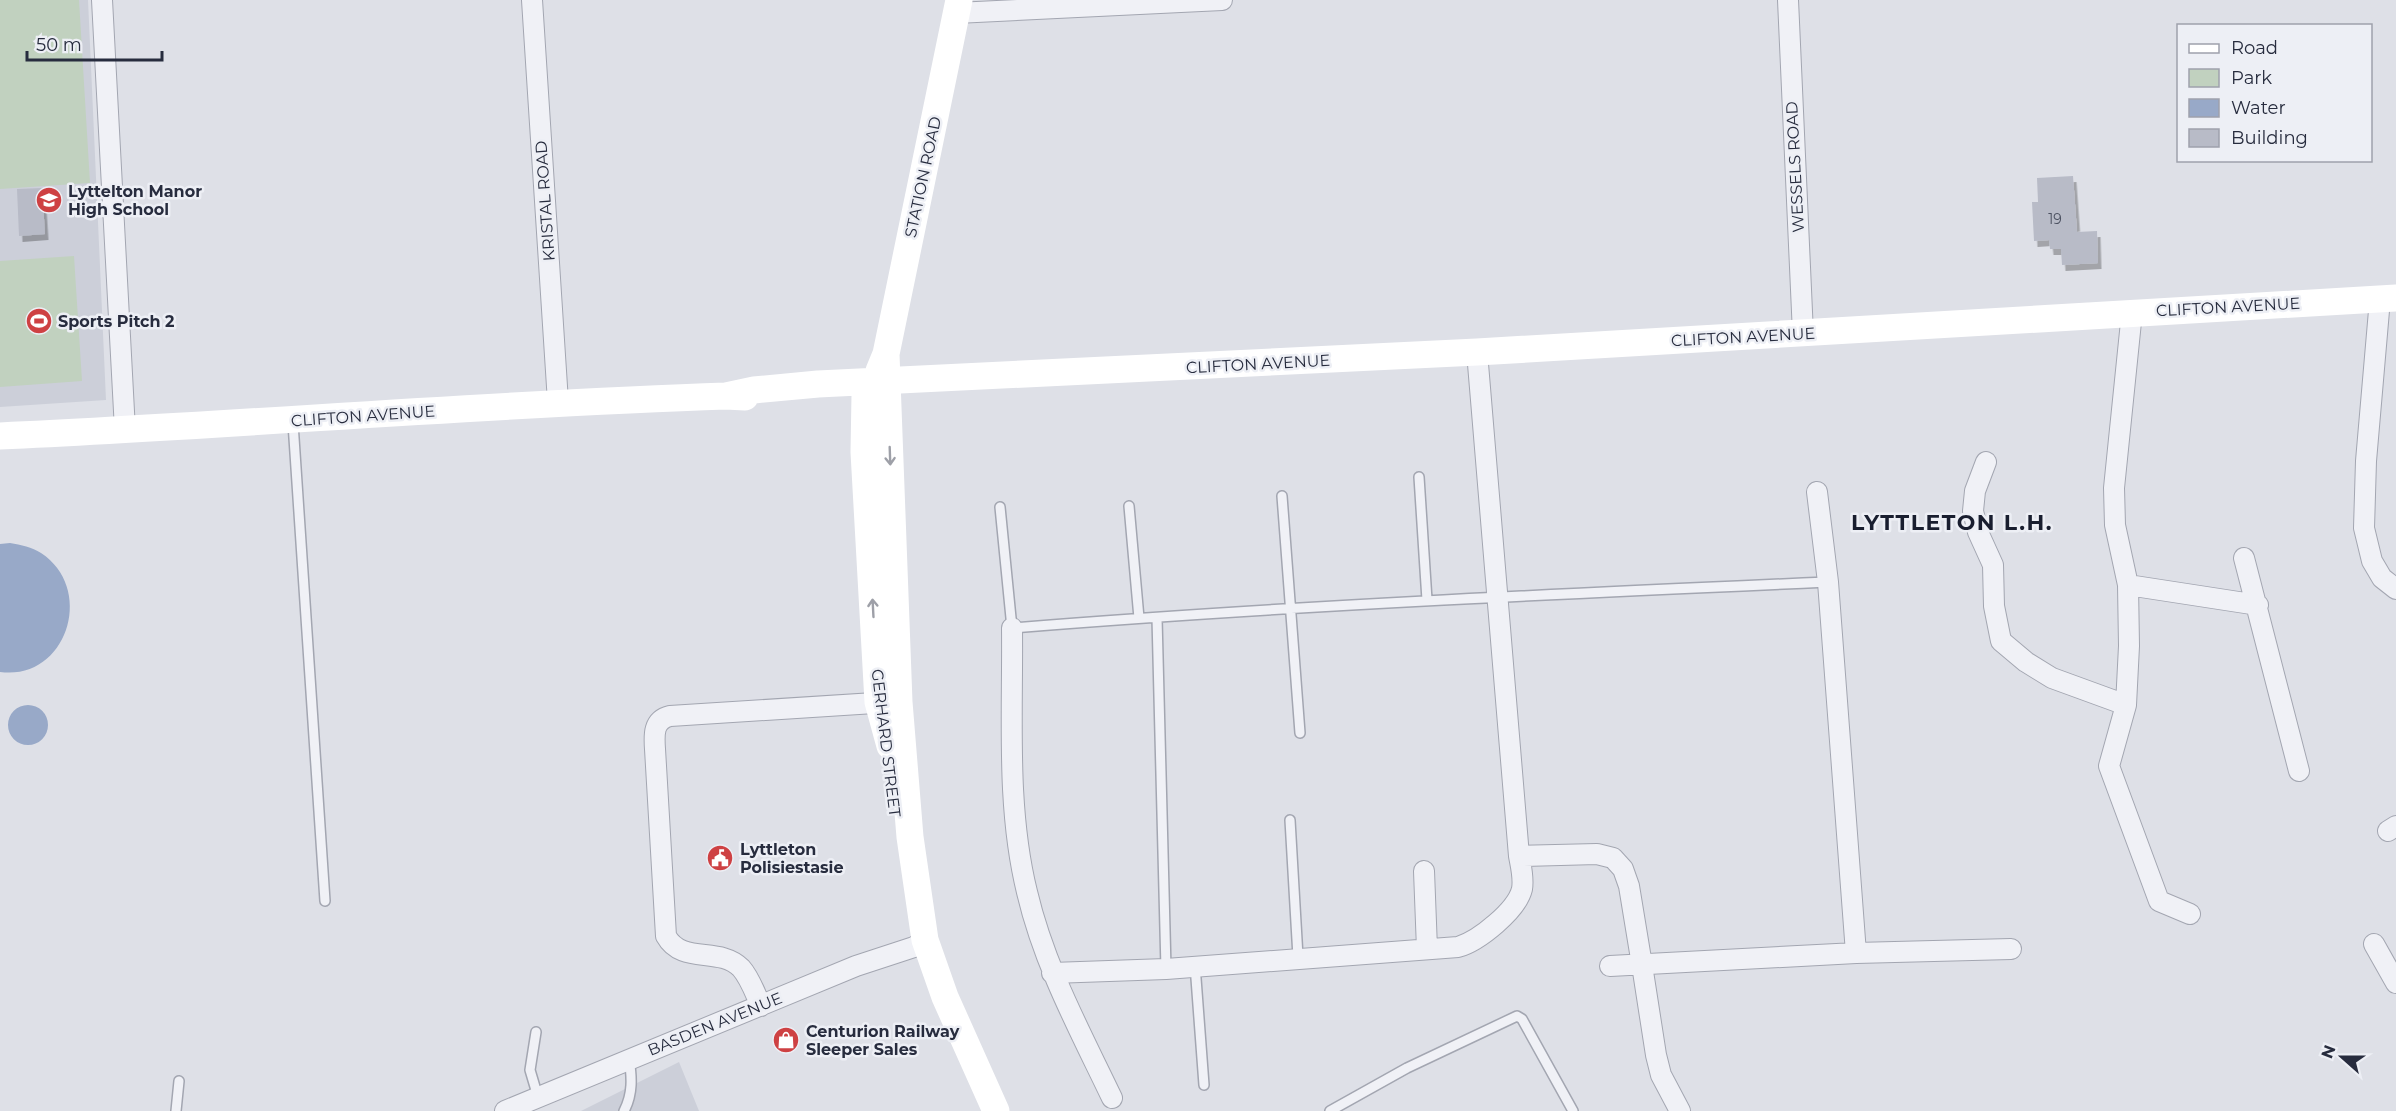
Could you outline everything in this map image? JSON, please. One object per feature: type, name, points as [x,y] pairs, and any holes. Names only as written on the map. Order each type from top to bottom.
[{"type":"street","points":[[102,0],[125,430]]},
{"type":"street","name":"KRISTAL ROAD","points":[[532,0],[558,402]]},
{"type":"street","points":[[957,6],[1222,0]]},
{"type":"street","name":"WESSELS ROAD","points":[[1788,0],[1803,334]]},
{"type":"street","name":"STATION ROAD","points":[[879,389],[957,6]]},
{"type":"street","points":[[2388,299],[2366,461],[2364,528],[2372,561],[2382,578],[2396,589]]},
{"type":"street","name":"CLIFTON AVENUE","points":[[0,436],[293,421],[558,402],[726,396],[780,399],[879,389],[1063,379],[1090,372],[1803,334],[2132,312],[2388,299]]},
{"type":"street","points":[[2132,312],[2114,488],[2115,525],[2128,585],[2129,646],[2126,705],[2110,754],[2109,766],[2111,778],[2159,901],[2190,914]]},
{"type":"street","points":[[1052,973],[1166,969],[1471,944],[1494,925],[1520,896],[1523,876],[1519,856],[1477,352]]},
{"type":"street","name":"GERHARD STREET","points":[[879,389],[864,452],[888,702],[898,840],[920,944],[986,1111]]},
{"type":"street","points":[[1986,462],[1975,491],[1973,511],[1978,532],[1993,565],[1994,606],[2001,641],[2026,662],[2052,678],[2126,705]]},
{"type":"street","points":[[1817,492],[1828,582],[1856,953]]},
{"type":"street","points":[[2244,558],[2258,605],[2299,771]]},
{"type":"street","points":[[2128,585],[2258,605]]},
{"type":"street","points":[[1012,628],[1014,814],[1027,893],[1052,973],[1112,1098]]},
{"type":"street","points":[[761,1006],[742,969],[732,961],[709,955],[682,952],[672,946],[666,936],[654,749],[656,727],[664,717],[670,716],[888,702]]},
{"type":"street","points":[[1519,856],[1597,854],[1613,858],[1623,869],[1629,886],[1656,1055],[1661,1075],[1680,1111]]},
{"type":"street","points":[[1424,871],[1427,949]]},
{"type":"street","name":"GERHARD STREET","points":[[920,944],[996,1111]]},
{"type":"street","name":"BASDEN AVENUE","points":[[505,1111],[856,966],[920,944]]},
{"type":"street","points":[[2374,944],[2396,983]]},
{"type":"street","points":[[1610,966],[1856,953],[2011,949]]},
{"type":"lane","points":[[293,421],[325,901]]},
{"type":"lane","points":[[1419,477],[1427,600]]},
{"type":"lane","points":[[1282,496],[1300,733]]},
{"type":"lane","points":[[1129,506],[1139,618]]},
{"type":"lane","points":[[1000,507],[1012,628],[1427,600],[1828,582]]},
{"type":"lane","points":[[1157,618],[1166,969]]},
{"type":"lane","points":[[1290,820],[1298,957]]},
{"type":"lane","points":[[1195,965],[1204,1085]]},
{"type":"lane","points":[[1330,1111],[1407,1068],[1517,1016],[1522,1019],[1574,1111]]},
{"type":"lane","points":[[536,1032],[530,1070],[538,1097]]},
{"type":"lane","points":[[624,1111],[631,1090],[632,1076],[629,1059]]},
{"type":"lane","points":[[176,1111],[180,1081]]},
{"type":"shaded area","name":"Lyttelton Manor High School","points":[[0,0],[88,0],[106,400],[0,407]]},
{"type":"shaded area","points":[[679,1062],[699,1111],[581,1111]]},
{"type":"green space","points":[[0,0],[79,0],[90,183],[0,189]]},
{"type":"green space","name":"Sports Pitch 2","points":[[74,256],[82,381],[0,387],[0,261]]},
{"type":"water","points":[[10,543],[38,551],[58,569],[67,588],[70,609],[66,629],[57,648],[42,662],[23,671],[0,672],[0,544]]},
{"type":"water","points":[[28,705],[36,706],[42,711],[47,717],[47,733],[42,739],[36,744],[28,745],[20,744],[14,739],[9,733],[8,725],[9,717],[14,711],[20,706]]},
{"type":"building","points":[[2073,176],[2077,232],[2097,231],[2098,263],[2062,265],[2061,249],[2050,249],[2049,240],[2034,241],[2032,202],[2038,202],[2037,178]]},
{"type":"building","points":[[42,188],[45,234],[19,236],[17,189]]},
{"type":"place","name":"Lyttelton Manor High School","points":[[49,200]]},
{"type":"place","name":"Sports Pitch 2","points":[[39,321]]},
{"type":"place","name":"Lyttleton Polisiestasie","points":[[720,858]]},
{"type":"place","name":"Centurion Railway Sleeper Sales","points":[[786,1040]]},
{"type":"district","name":"LYTTLETON L.H.","points":[[1952,522]]}]
